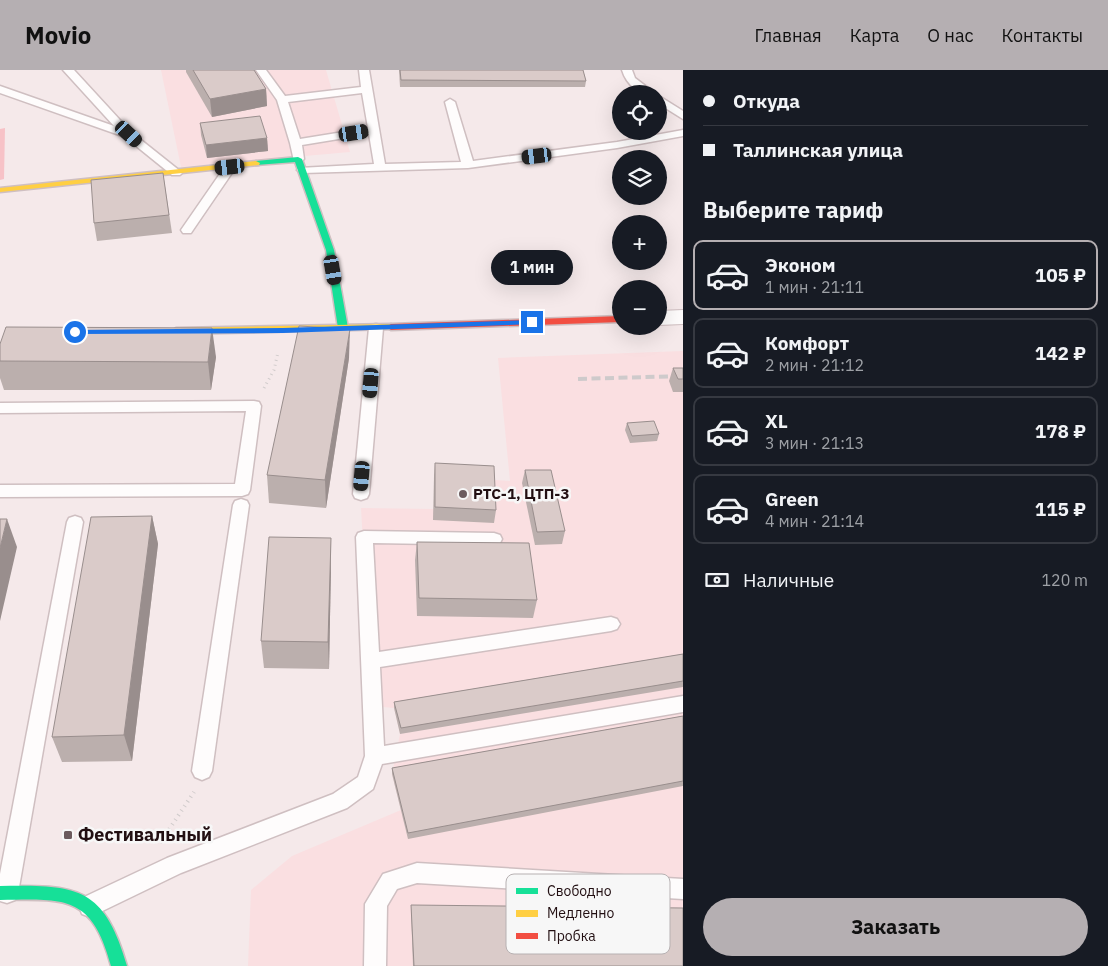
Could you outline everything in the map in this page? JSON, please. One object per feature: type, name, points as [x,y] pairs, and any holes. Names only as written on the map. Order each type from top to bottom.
[{"type":"street","points":[[0,190],[298,159],[330,250],[343,328]]},
{"type":"street","points":[[667,318],[683,317]]},
{"type":"street","points":[[166,331],[376,328],[612,319]]},
{"type":"street","points":[[4,893],[35,893],[63,896],[90,906],[103,920],[115,950],[118,966]]},
{"type":"lane","points":[[68,70],[129,134],[176,173]]},
{"type":"lane","points":[[261,70],[282,100],[296,142],[298,159]]},
{"type":"lane","points":[[364,70],[380,168]]},
{"type":"lane","points":[[627,70],[630,79],[638,85]]},
{"type":"lane","points":[[0,89],[129,134]]},
{"type":"lane","points":[[282,100],[367,89]]},
{"type":"lane","points":[[450,102],[468,165]]},
{"type":"lane","points":[[667,105],[683,116]]},
{"type":"lane","points":[[296,142],[373,130]]},
{"type":"lane","points":[[303,170],[468,165],[616,145],[683,133]]},
{"type":"lane","points":[[187,230],[230,167]]},
{"type":"lane","points":[[361,494],[376,328]]},
{"type":"lane","points":[[0,408],[254,406],[202,771]]},
{"type":"lane","points":[[0,491],[241,499]]},
{"type":"lane","points":[[4,893],[75,522]]},
{"type":"lane","points":[[90,906],[174,865],[340,801],[366,783],[375,756],[364,537],[494,539]]},
{"type":"lane","points":[[371,661],[611,624]]},
{"type":"lane","points":[[375,756],[683,704]]},
{"type":"lane","points":[[375,966],[376,904],[390,881],[417,873],[506,878]]},
{"type":"lane","points":[[670,888],[683,889]]},
{"type":"path","points":[[254,406],[274,370],[283,330]]},
{"type":"path","points":[[158,846],[197,788],[202,771]]},
{"type":"shaded area","points":[[161,70],[326,70],[350,152],[181,167]]},
{"type":"shaded area","points":[[5,128],[4,179],[0,180],[0,129]]},
{"type":"shaded area","points":[[683,351],[683,966],[248,966],[251,890],[292,856],[401,810],[392,774],[400,734],[394,708],[372,706],[361,508],[434,509],[434,476],[510,481],[498,358]]},
{"type":"building","points":[[193,70],[254,70],[266,89],[210,99]]},
{"type":"building","points":[[400,70],[583,70],[586,81],[401,80]]},
{"type":"building","points":[[260,116],[267,138],[206,145],[200,123]]},
{"type":"building","points":[[163,173],[169,215],[94,223],[91,180]]},
{"type":"building","points":[[299,326],[350,329],[325,480],[267,475]]},
{"type":"building","points":[[6,327],[212,328],[208,362],[0,361],[0,344]]},
{"type":"building","points":[[673,368],[683,368],[683,379],[678,379]]},
{"type":"building","points":[[654,421],[659,434],[632,436],[627,423]]},
{"type":"building","name":"РТС-1, ЦТП-3","points":[[435,463],[494,466],[496,510],[435,507]]},
{"type":"building","points":[[525,470],[551,470],[565,531],[537,532]]},
{"type":"building","points":[[152,516],[124,735],[52,737],[91,517]]},
{"type":"building","points":[[0,519],[7,519],[0,548]]},
{"type":"building","points":[[269,537],[331,538],[328,642],[261,641]]},
{"type":"building","points":[[417,542],[529,543],[537,600],[419,598]]},
{"type":"building","points":[[683,654],[683,681],[401,728],[394,702]]},
{"type":"building","points":[[683,716],[683,781],[408,833],[392,768]]},
{"type":"building","points":[[411,905],[506,906],[506,954],[670,954],[670,908],[683,908],[683,966],[414,966]]},
{"type":"railway","points":[[578,379],[683,376]]},
{"type":"traffic: fast","points":[[256,163],[298,159],[330,250],[343,328]]},
{"type":"traffic: fast","points":[[0,893],[45,893],[79,901],[92,909],[103,922],[112,941],[119,966]]},
{"type":"traffic: slow","points":[[0,190],[256,163]]},
{"type":"traffic: slow","points":[[176,331],[391,327]]},
{"type":"traffic: jam","points":[[391,327],[612,319]]},
{"type":"place","name":"РТС-1, ЦТП-3","points":[[463,494]]},
{"type":"place","name":"Фестивальный","points":[[68,835]]},
{"type":"route","points":[[75,332],[283,330],[532,322]]}]
